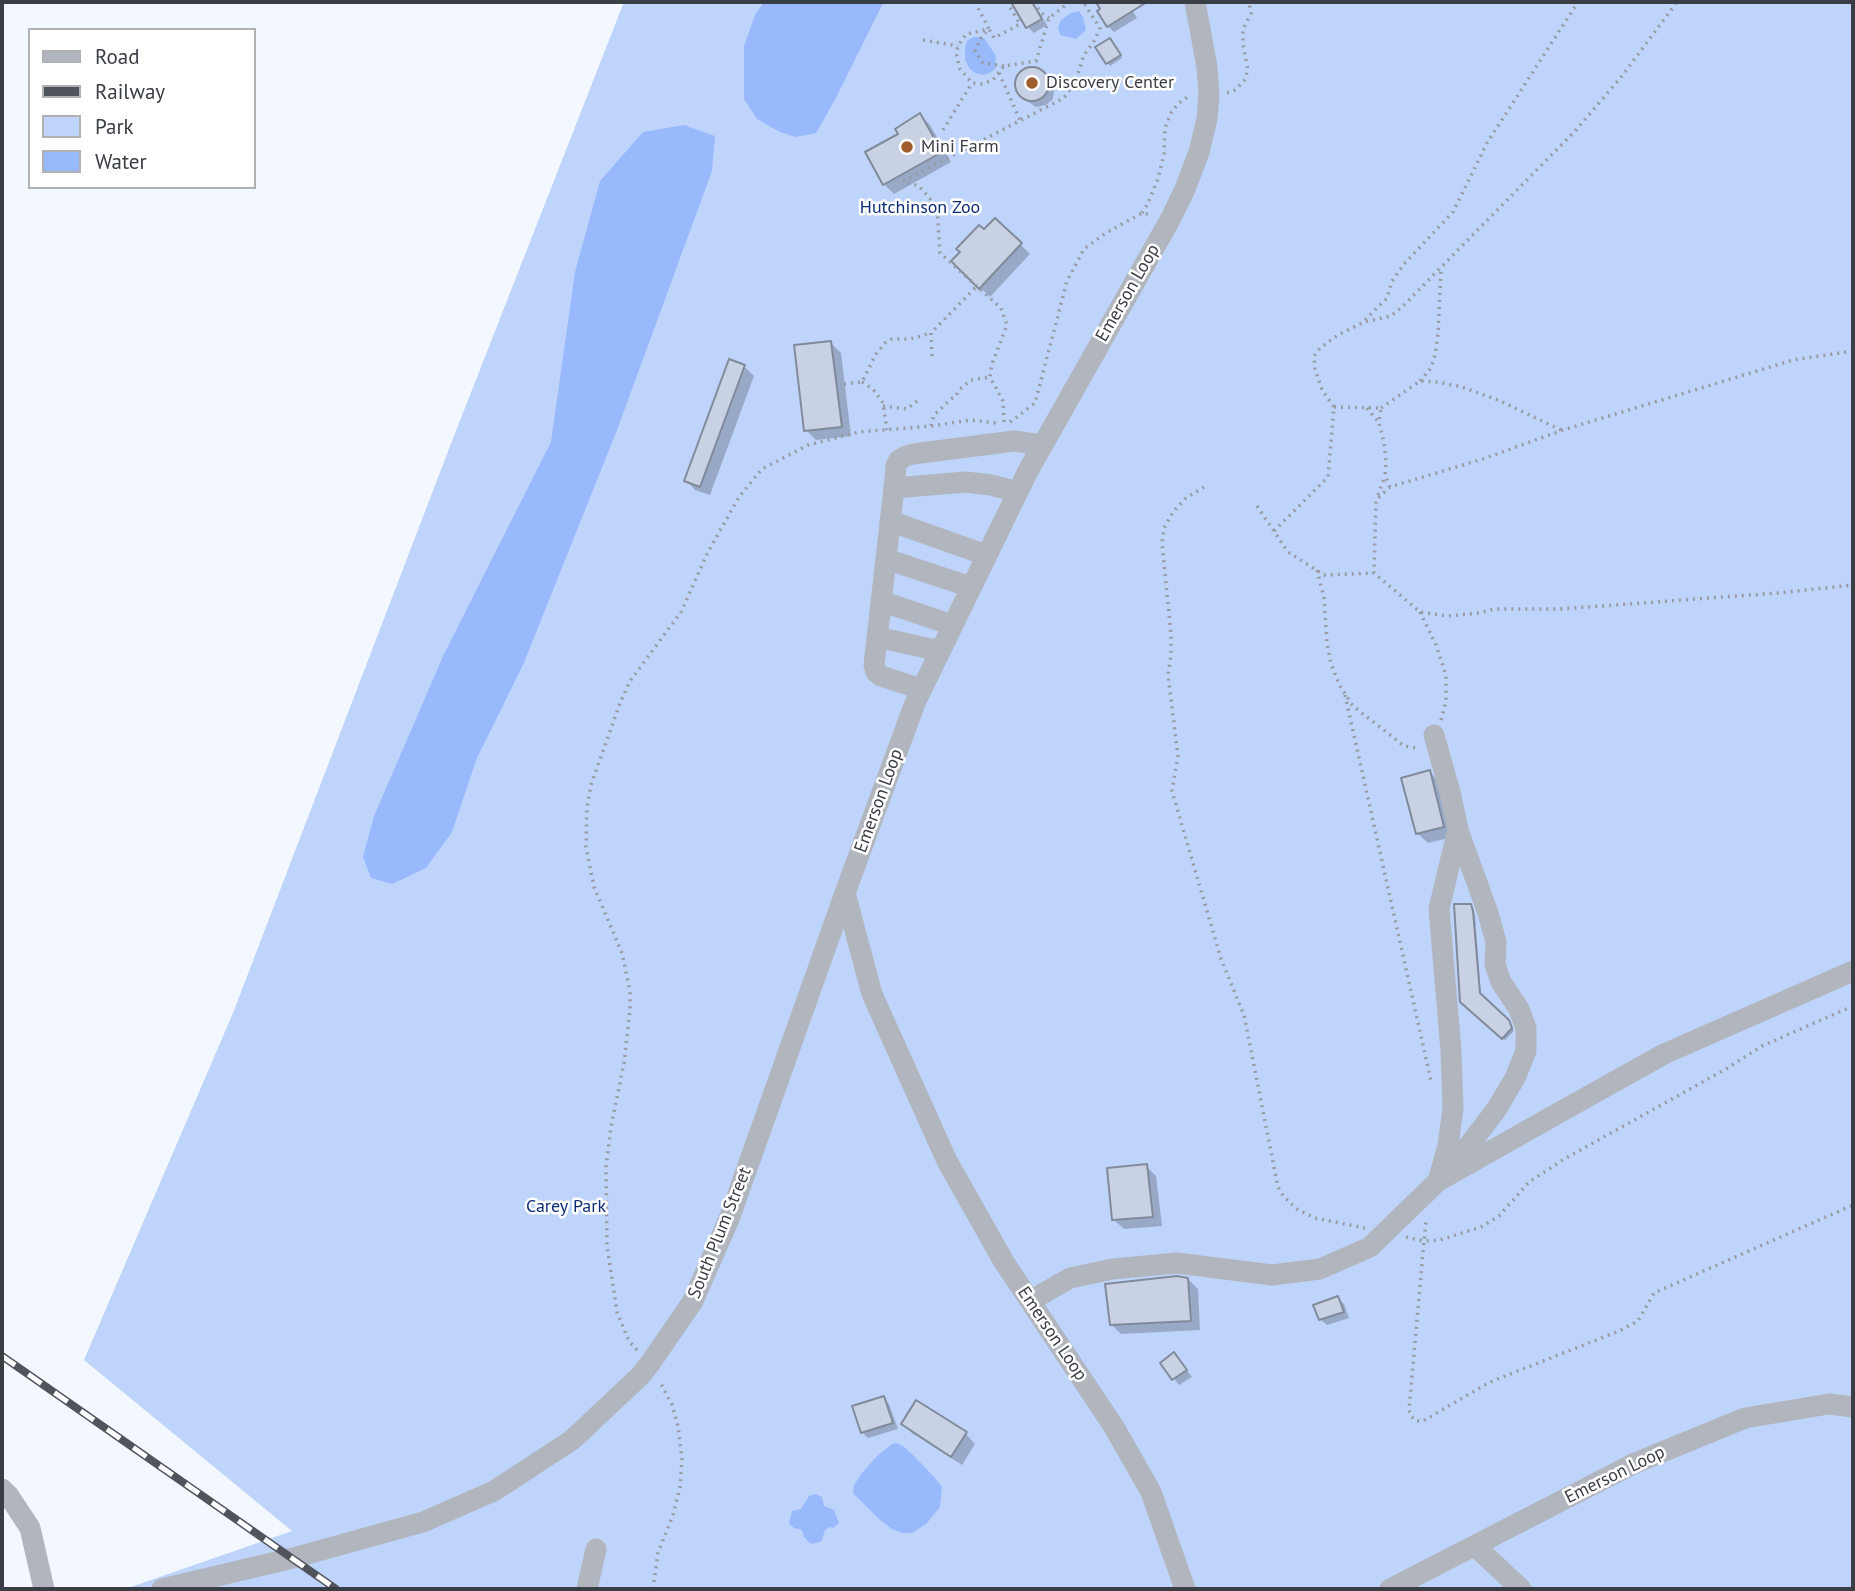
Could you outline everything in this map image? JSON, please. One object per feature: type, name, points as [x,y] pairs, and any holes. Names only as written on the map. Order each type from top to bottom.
[{"type":"street","name":"Emerson Loop","points":[[1185,1589],[1151,1492],[1114,1427],[1004,1262],[947,1161],[872,994],[845,893],[921,689],[1017,492],[1185,189],[1199,152],[1207,119],[1209,95],[1207,67],[1195,2]]},
{"type":"street","points":[[921,689],[881,676],[874,665],[896,466],[899,460],[914,454],[1014,441],[1042,445]]},
{"type":"street","points":[[894,488],[966,482],[1017,492]]},
{"type":"street","points":[[890,521],[986,555]]},
{"type":"street","points":[[886,559],[971,587]]},
{"type":"street","points":[[881,601],[952,625]]},
{"type":"street","points":[[877,637],[940,651]]},
{"type":"street","points":[[1030,1301],[1070,1278],[1113,1269],[1177,1263],[1272,1275],[1320,1269],[1370,1247],[1464,1153],[1496,1110],[1515,1078],[1526,1051],[1526,1028],[1519,1009],[1501,982],[1495,964],[1496,942],[1458,830],[1434,735]]},
{"type":"street","points":[[1433,1185],[1448,1146],[1453,1108],[1439,909],[1458,830]]},
{"type":"street","name":"South Plum Street","points":[[162,1589],[293,1558],[423,1522],[494,1490],[572,1440],[649,1365],[693,1301],[729,1219],[845,893]]},
{"type":"street","points":[[1433,1185],[1664,1054],[1853,971]]},
{"type":"street","name":"Emerson Loop","points":[[1390,1589],[1633,1464],[1745,1418],[1829,1404],[1853,1407]]},
{"type":"street","points":[[2,1489],[30,1528],[44,1589]]},
{"type":"street","points":[[1475,1546],[1521,1589]]},
{"type":"street","points":[[587,1589],[596,1549]]},
{"type":"path","points":[[975,2],[994,38],[1020,24],[1007,2]]},
{"type":"path","points":[[1034,2],[1049,18]]},
{"type":"path","points":[[989,29],[982,36],[975,51],[983,63],[1004,66],[1036,61],[1049,18],[1070,2]]},
{"type":"path","points":[[1004,424],[1003,401],[990,377],[992,364],[1007,325],[1001,308],[940,253],[937,207],[919,186],[902,181],[1064,98],[1076,80],[1084,55],[1100,28],[1085,5],[1079,2]]},
{"type":"path","points":[[1218,94],[1235,90],[1244,81],[1248,70],[1243,37],[1251,13],[1249,2]]},
{"type":"path","points":[[1364,322],[1387,298],[1392,281],[1405,263],[1453,212],[1487,143],[1578,2]]},
{"type":"path","points":[[1274,531],[1328,477],[1334,407],[1322,390],[1315,369],[1314,356],[1320,348],[1364,322],[1391,316],[1402,307],[1576,130],[1622,76],[1677,2]]},
{"type":"path","points":[[989,29],[966,34],[956,53],[960,69],[972,83],[982,84],[993,80],[1004,66]]},
{"type":"path","points":[[923,40],[958,46]]},
{"type":"path","points":[[999,73],[1020,120]]},
{"type":"path","points":[[943,130],[972,83]]},
{"type":"path","points":[[653,1589],[658,1553],[673,1515],[680,1487],[682,1459],[672,1405],[649,1365],[629,1341],[617,1312],[607,1246],[606,1167],[624,1063],[630,991],[622,953],[594,887],[586,847],[587,807],[591,785],[620,703],[630,681],[681,612],[724,521],[762,469],[808,445],[859,432],[971,420],[1004,424],[1035,403],[1067,281],[1084,249],[1142,213],[1157,179],[1164,154],[1165,128],[1171,113],[1187,97],[1197,95]]},
{"type":"path","points":[[1142,213],[1171,218]]},
{"type":"path","points":[[1334,407],[1381,408],[1420,381],[1430,368],[1435,355],[1441,268]]},
{"type":"path","points":[[862,382],[884,344],[892,339],[931,333],[976,287]]},
{"type":"path","points":[[931,333],[932,356]]},
{"type":"path","points":[[1376,500],[1390,487],[1486,458],[1563,430],[1793,360],[1853,351]]},
{"type":"path","points":[[931,426],[934,415],[971,380],[990,377]]},
{"type":"path","points":[[1420,381],[1437,382],[1474,391],[1563,430]]},
{"type":"path","points":[[844,384],[862,382],[873,389],[883,406],[887,430]]},
{"type":"path","points":[[883,406],[907,409],[917,401]]},
{"type":"path","points":[[1367,407],[1379,423],[1386,462],[1385,476],[1376,500],[1374,572]]},
{"type":"path","points":[[1379,423],[1381,408]]},
{"type":"path","points":[[1385,476],[1390,487]]},
{"type":"path","points":[[1204,487],[1186,498],[1173,512],[1164,528],[1162,543],[1171,634],[1168,675],[1178,756],[1172,791],[1222,959],[1244,1014],[1278,1187],[1284,1198],[1297,1209],[1315,1218],[1424,1241],[1440,1240],[1481,1227],[1499,1216],[1529,1182],[1566,1158],[1726,1069],[1762,1046],[1853,1006]]},
{"type":"path","points":[[1257,506],[1288,552],[1317,570],[1324,575],[1374,572],[1420,612],[1437,645],[1446,676],[1446,701],[1440,725],[1430,742],[1417,748],[1404,746],[1353,706],[1345,695],[1332,664],[1324,620],[1324,598],[1317,570]]},
{"type":"path","points":[[1420,612],[1447,616],[1494,609],[1560,609],[1853,586]]},
{"type":"path","points":[[1345,695],[1434,1092]]},
{"type":"path","points":[[1433,1185],[1424,1241],[1409,1410],[1416,1421],[1423,1420],[1490,1382],[1638,1321],[1654,1293],[1853,1205]]},
{"type":"green space","points":[[624,2],[1853,2],[1853,1589],[125,1589],[292,1531],[84,1360],[233,1013]]},
{"type":"water","points":[[764,2],[886,2],[882,5],[816,133],[796,137],[780,132],[757,119],[744,99],[744,46],[755,15]]},
{"type":"water","points":[[1079,11],[1086,30],[1076,39],[1060,35],[1058,27],[1061,20]]},
{"type":"water","points":[[973,37],[985,39],[996,56],[995,69],[990,73],[975,73],[965,60],[967,41]]},
{"type":"water","points":[[684,125],[715,136],[712,171],[617,430],[523,665],[477,758],[452,832],[426,868],[392,884],[371,878],[363,857],[374,816],[444,654],[551,442],[575,272],[600,181],[643,132]]},
{"type":"water","points":[[896,1443],[913,1455],[942,1487],[940,1507],[926,1524],[912,1533],[892,1529],[853,1493],[854,1485],[862,1473],[878,1455]]},
{"type":"water","points":[[816,1494],[822,1497],[824,1506],[834,1510],[839,1523],[825,1530],[820,1542],[811,1544],[804,1537],[802,1530],[789,1523],[792,1511],[801,1509],[809,1496]]},
{"type":"building","points":[[1011,2],[1032,2],[1042,19],[1026,28]]},
{"type":"building","points":[[1096,2],[1147,2],[1107,27],[1097,11],[1100,9]]},
{"type":"building","points":[[1110,38],[1121,55],[1106,64],[1095,47]]},
{"type":"building","name":"Discovery Center","points":[[1032,67],[1044,72],[1049,84],[1044,96],[1032,101],[1020,96],[1015,84],[1020,72]]},
{"type":"building","name":"Mini Farm","points":[[920,113],[942,152],[883,185],[865,152],[898,134],[895,129]]},
{"type":"building","points":[[995,218],[1022,243],[979,289],[951,261],[960,252],[956,249],[979,225],[984,229]]},
{"type":"building","points":[[831,341],[842,427],[804,431],[794,345]]},
{"type":"building","points":[[729,359],[745,365],[700,487],[684,481]]},
{"type":"building","points":[[1430,770],[1444,827],[1416,834],[1401,778]]},
{"type":"building","points":[[1454,904],[1471,904],[1480,993],[1509,1020],[1512,1028],[1502,1039],[1460,1002]]},
{"type":"building","points":[[1147,1164],[1153,1217],[1112,1220],[1107,1168]]},
{"type":"building","points":[[1177,1276],[1188,1278],[1191,1321],[1110,1325],[1105,1284]]},
{"type":"building","points":[[1338,1296],[1344,1312],[1319,1320],[1313,1305]]},
{"type":"building","points":[[1174,1352],[1187,1370],[1172,1380],[1160,1363]]},
{"type":"building","points":[[884,1396],[893,1423],[861,1433],[852,1406]]},
{"type":"building","points":[[916,1400],[967,1432],[951,1457],[901,1424]]},
{"type":"railway","points":[[2,1356],[336,1589]]},
{"type":"place","name":"Discovery Center","points":[[1032,83]]},
{"type":"place","name":"Mini Farm","points":[[907,147]]},
{"type":"park label","name":"Hutchinson Zoo","points":[[920,208]]},
{"type":"park label","name":"Carey Park","points":[[566,1207]]}]
